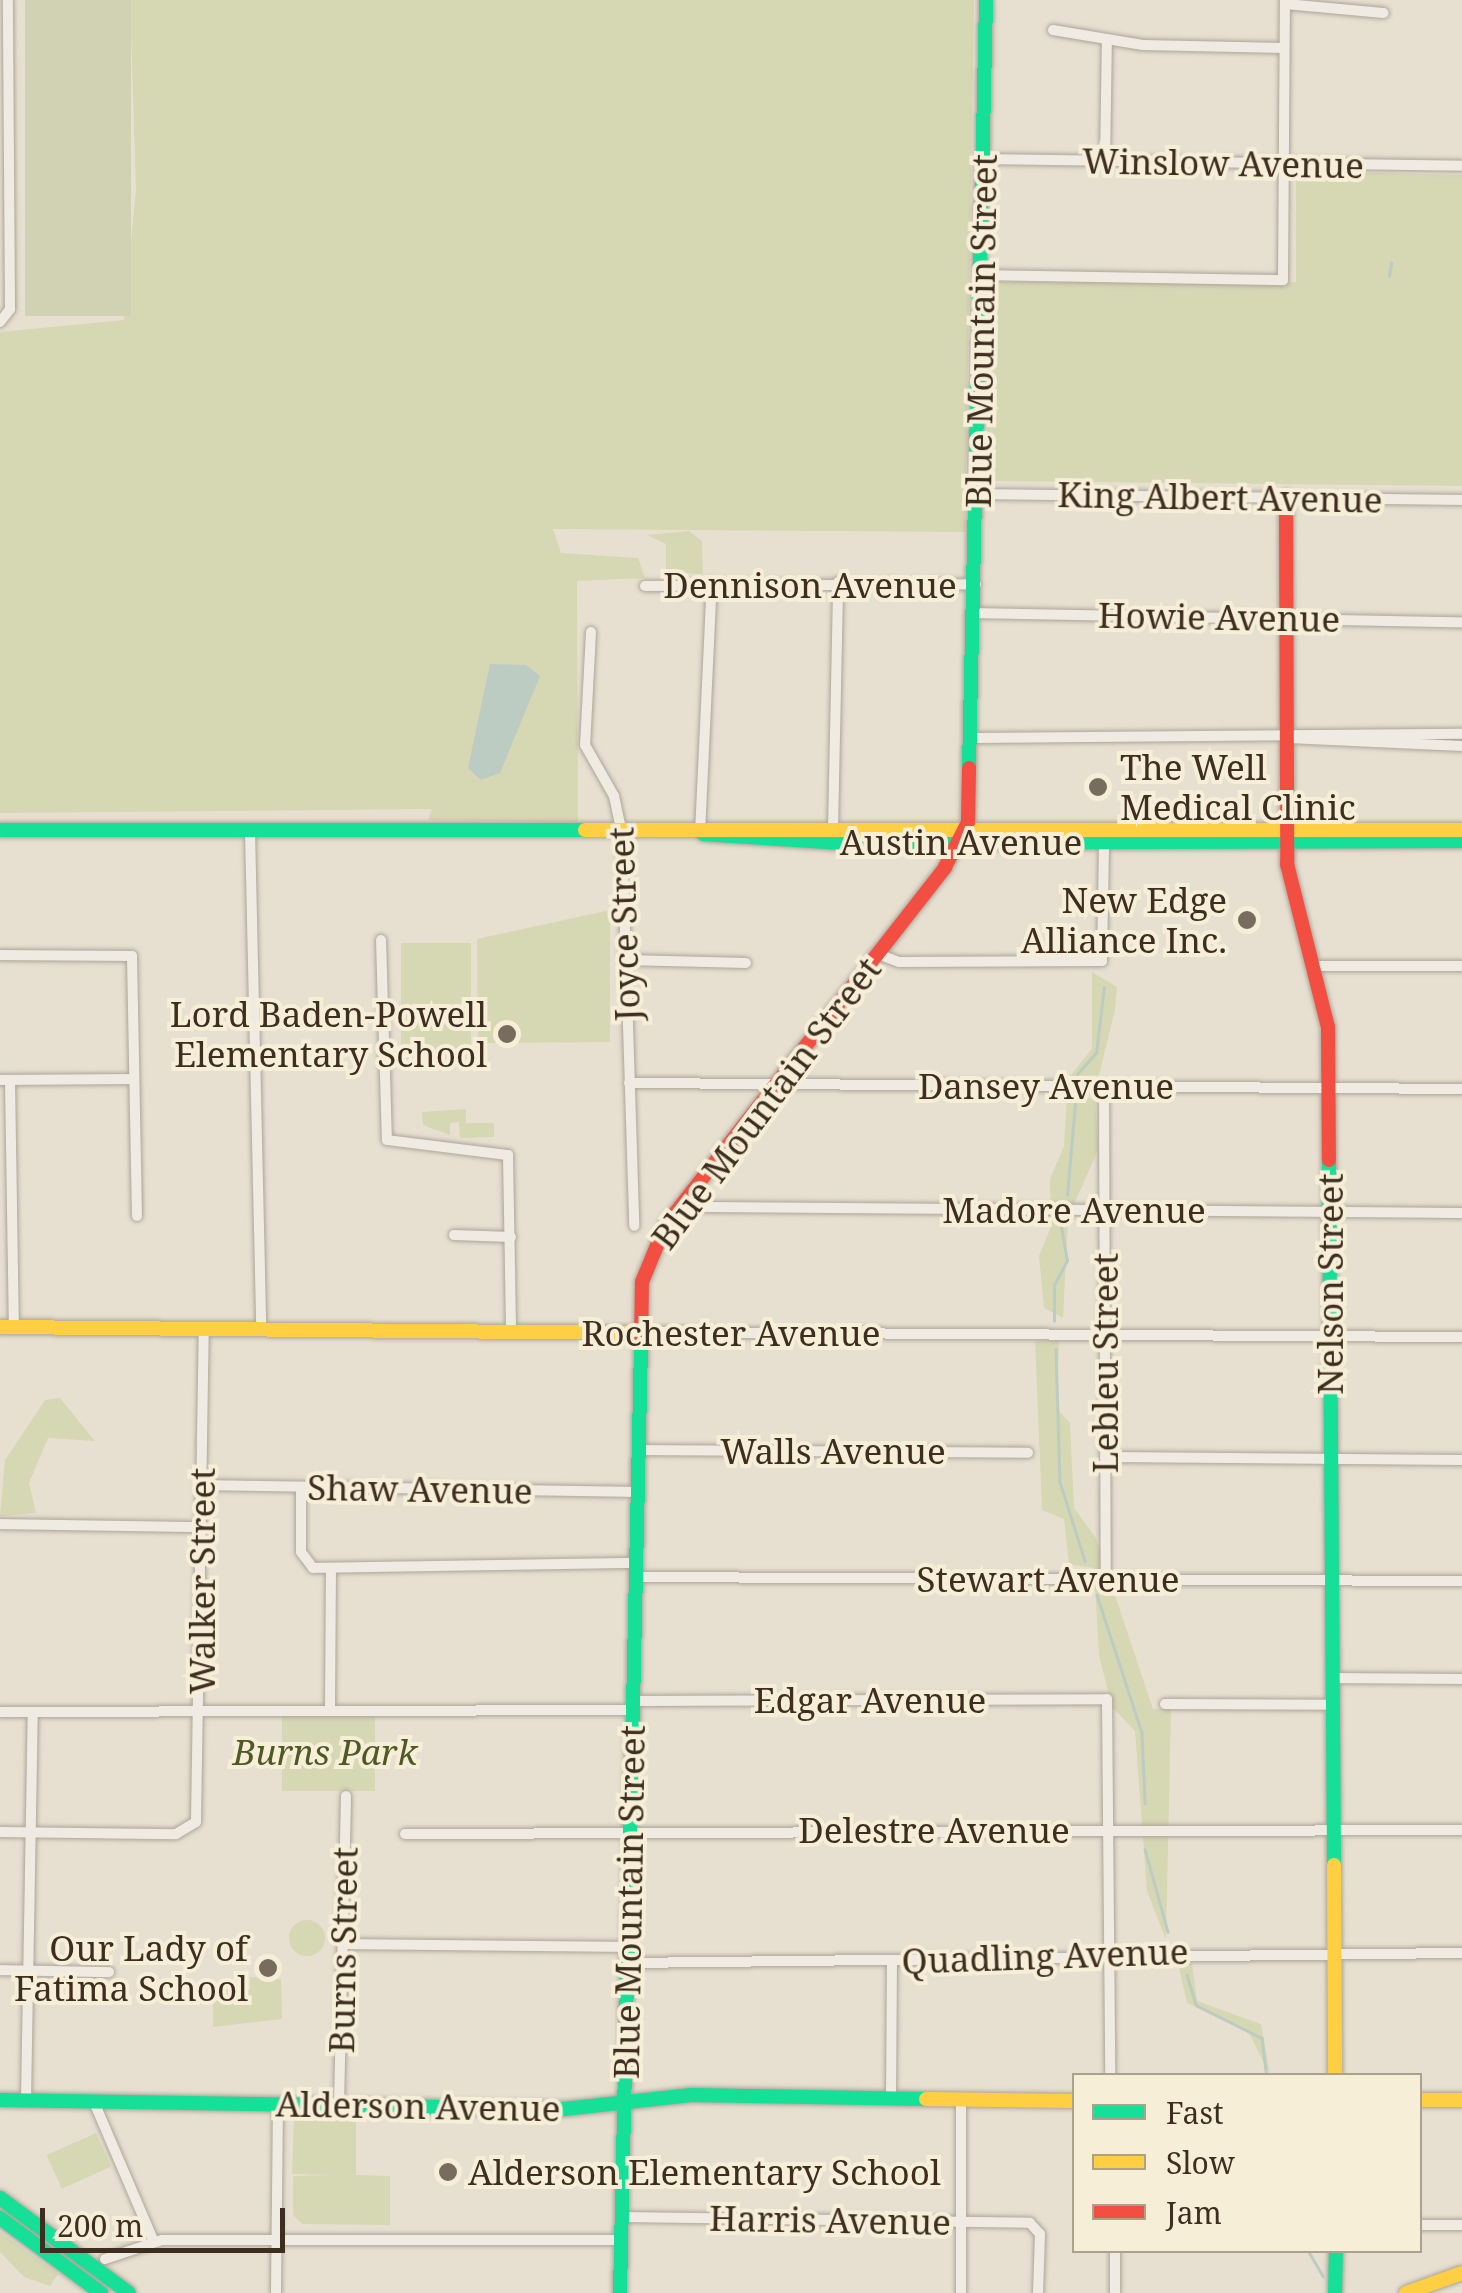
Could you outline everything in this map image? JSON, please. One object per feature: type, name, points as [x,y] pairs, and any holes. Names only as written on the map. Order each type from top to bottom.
[{"type":"main road","name":"Blue Mountain Street","points":[[620,2293],[638,1332],[651,1254],[688,1198],[878,954],[963,836],[974,738],[986,0]]},
{"type":"main road","name":"Nelson Street","points":[[1286,497],[1287,836],[1314,966],[1328,1088],[1335,2073]]},
{"type":"main road","name":"Austin Avenue","points":[[0,830],[1287,836],[1462,841]]},
{"type":"main road","name":"Austin Avenue","points":[[702,834],[833,830],[963,836]]},
{"type":"main road","name":"Austin Avenue","points":[[1287,836],[1462,830]]},
{"type":"main road","name":"Rochester Avenue","points":[[7,1327],[638,1332]]},
{"type":"main road","name":"Alderson Avenue","points":[[0,2100],[339,2105],[1072,2101]]},
{"type":"main road","points":[[1422,2100],[1462,2100]]},
{"type":"main road","points":[[0,2198],[129,2293]]},
{"type":"main road","points":[[0,2218],[101,2293]]},
{"type":"main road","points":[[1334,2293],[1336,2253]]},
{"type":"main road","points":[[1406,2293],[1462,2273]]},
{"type":"street","points":[[0,322],[10,312],[4,192],[8,0]]},
{"type":"street","points":[[982,275],[1284,280],[1285,2],[1384,13]]},
{"type":"street","points":[[1053,30],[1106,40],[1284,48]]},
{"type":"street","points":[[1106,40],[1106,162]]},
{"type":"street","name":"Winslow Avenue","points":[[985,159],[1462,166]]},
{"type":"street","name":"King Albert Avenue","points":[[977,494],[1462,500]]},
{"type":"street","points":[[833,830],[838,582]]},
{"type":"street","points":[[702,834],[712,583]]},
{"type":"street","name":"Dennison Avenue","points":[[645,586],[976,584]]},
{"type":"street","name":"Howie Avenue","points":[[976,613],[1462,622]]},
{"type":"street","name":"Joyce Street","points":[[591,632],[585,744],[614,796],[622,834],[634,1226]]},
{"type":"street","points":[[974,738],[1462,734]]},
{"type":"street","points":[[1288,738],[1462,746]]},
{"type":"street","points":[[250,832],[261,1330]]},
{"type":"street","points":[[878,954],[899,962],[1102,961],[1108,835]]},
{"type":"street","points":[[381,940],[390,1143],[506,1152],[511,1332]]},
{"type":"street","points":[[0,955],[132,956],[138,1216]]},
{"type":"street","points":[[626,960],[746,963]]},
{"type":"street","points":[[1314,966],[1462,966]]},
{"type":"street","points":[[7,1327],[5,1080],[134,1079]]},
{"type":"street","name":"Dansey Avenue","points":[[629,1083],[1462,1090]]},
{"type":"street","name":"Lebleu Street","points":[[1104,1087],[1106,1579]]},
{"type":"street","name":"Madore Avenue","points":[[688,1198],[706,1207],[1462,1212]]},
{"type":"street","points":[[454,1236],[511,1237]]},
{"type":"street","name":"Walker Street","points":[[32,1832],[191,1830],[201,1711],[204,1330]]},
{"type":"street","name":"Rochester Avenue","points":[[638,1332],[1462,1338]]},
{"type":"street","name":"Walls Avenue","points":[[638,1450],[1028,1452]]},
{"type":"street","points":[[1105,1456],[1462,1460]]},
{"type":"street","name":"Shaw Avenue","points":[[203,1484],[636,1492]]},
{"type":"street","name":"Stewart Avenue","points":[[301,1487],[307,1565],[331,1568],[1462,1581]]},
{"type":"street","points":[[0,1524],[202,1527]]},
{"type":"street","points":[[330,1708],[331,1568]]},
{"type":"street","points":[[1332,1678],[1462,1679]]},
{"type":"street","name":"Edgar Avenue","points":[[0,1712],[1107,1699],[1107,1829]]},
{"type":"street","points":[[1165,1704],[1332,1704]]},
{"type":"street","points":[[26,2100],[33,1712]]},
{"type":"street","name":"Burns Street","points":[[339,2105],[346,1796]]},
{"type":"street","points":[[1107,1829],[1110,2073]]},
{"type":"street","name":"Delestre Avenue","points":[[406,1834],[1462,1830]]},
{"type":"street","points":[[0,1832],[32,1832]]},
{"type":"street","points":[[342,1944],[628,1947]]},
{"type":"street","name":"Quadling Avenue","points":[[628,1963],[1462,1953]]},
{"type":"street","points":[[891,2100],[892,1960]]},
{"type":"street","points":[[0,1970],[109,1972]]},
{"type":"street","points":[[961,2293],[962,2100]]},
{"type":"street","points":[[94,2102],[154,2242]]},
{"type":"street","points":[[276,2293],[278,2104]]},
{"type":"street","name":"Harris Avenue","points":[[623,2217],[1038,2226],[1038,2293]]},
{"type":"street","points":[[1422,2225],[1462,2224]]},
{"type":"street","points":[[105,2260],[154,2242],[622,2240]]},
{"type":"street","points":[[1115,2253],[1115,2293]]},
{"type":"green space","points":[[25,0],[131,0],[131,316],[25,316]]},
{"type":"green space","points":[[130,0],[974,0],[965,532],[553,529],[561,553],[638,558],[645,578],[577,581],[578,822],[428,820],[432,809],[0,813],[0,332],[124,320],[136,188]]},
{"type":"green space","points":[[1296,171],[1462,175],[1462,486],[987,481],[988,282],[1296,282]]},
{"type":"green space","points":[[689,531],[702,541],[703,574],[666,572],[666,544],[647,535]]},
{"type":"green space","points":[[610,910],[610,1042],[478,1043],[477,939]]},
{"type":"green space","points":[[401,943],[471,943],[471,1059],[401,1059]]},
{"type":"green space","points":[[1092,972],[1117,987],[1115,1010],[1099,1075],[1070,1076],[1092,1049]]},
{"type":"green space","points":[[1067,1095],[1095,1099],[1098,1150],[1068,1218],[1063,1318],[1044,1308],[1039,1256],[1051,1227],[1050,1179],[1064,1146]]},
{"type":"green space","points":[[466,1109],[466,1123],[494,1123],[494,1137],[460,1138],[459,1122],[450,1123],[450,1135],[423,1125],[422,1112]]},
{"type":"green space","points":[[1059,1340],[1057,1409],[1070,1423],[1074,1508],[1096,1538],[1153,1709],[1171,1709],[1166,1940],[1147,1891],[1135,1731],[1112,1707],[1099,1655],[1094,1568],[1069,1564],[1064,1519],[1042,1510],[1035,1341]]},
{"type":"green space","points":[[60,1398],[95,1441],[48,1438],[29,1483],[36,1513],[0,1516],[5,1460],[45,1400]]},
{"type":"green space","name":"Burns Park","points":[[282,1714],[375,1714],[375,1791],[282,1791]]},
{"type":"green space","points":[[307,1920],[320,1925],[325,1938],[320,1951],[307,1956],[294,1951],[289,1938],[294,1925]]},
{"type":"green space","points":[[1178,1963],[1192,1963],[1197,2001],[1261,2024],[1270,2073],[1249,2033],[1187,2003]]},
{"type":"green space","points":[[250,1977],[281,1979],[282,2019],[213,2027],[213,1989],[250,1989]]},
{"type":"green space","points":[[294,2116],[356,2117],[356,2175],[390,2176],[390,2225],[302,2224],[293,2215],[293,2176],[333,2175],[292,2174]]},
{"type":"green space","points":[[96,2133],[111,2167],[62,2189],[47,2155]]},
{"type":"green space","points":[[0,2232],[58,2274],[50,2286],[24,2277],[0,2252]]},
{"type":"shaded area","points":[[490,664],[526,665],[540,676],[500,773],[481,780],[468,768]]},
{"type":"waterway","points":[[1389,276],[1391,263]]},
{"type":"waterway","points":[[1077,1074],[1096,1053],[1104,987]]},
{"type":"waterway","points":[[1067,1195],[1075,1104]]},
{"type":"waterway","points":[[1054,1321],[1054,1285],[1067,1261],[1060,1222]]},
{"type":"waterway","points":[[1056,1349],[1060,1482],[1085,1561]]},
{"type":"waterway","points":[[1097,1595],[1142,1733],[1145,1803]]},
{"type":"waterway","points":[[1145,1849],[1168,1932]]},
{"type":"waterway","points":[[1187,1975],[1196,2005],[1262,2038],[1267,2073]]},
{"type":"waterway","points":[[1310,2253],[1323,2276]]},
{"type":"traffic: fast","points":[[969,768],[986,0]]},
{"type":"traffic: fast","points":[[0,830],[585,830]]},
{"type":"traffic: fast","points":[[703,834],[841,843],[1462,841]]},
{"type":"traffic: fast","points":[[1329,1160],[1334,1865]]},
{"type":"traffic: fast","points":[[620,2293],[641,1343]]},
{"type":"traffic: fast","points":[[0,2100],[564,2109],[691,2095],[926,2099]]},
{"type":"traffic: fast","points":[[0,2198],[129,2293]]},
{"type":"traffic: fast","points":[[0,2218],[101,2293]]},
{"type":"traffic: fast","points":[[1335,2293],[1336,2253]]},
{"type":"traffic: slow","points":[[585,830],[1462,830]]},
{"type":"traffic: slow","points":[[0,1327],[637,1333]]},
{"type":"traffic: slow","points":[[1334,1865],[1335,2073]]},
{"type":"traffic: slow","points":[[926,2099],[1072,2101]]},
{"type":"traffic: slow","points":[[1422,2100],[1462,2100]]},
{"type":"traffic: slow","points":[[1406,2293],[1462,2273]]},
{"type":"traffic: jam","points":[[1286,497],[1287,864],[1328,1027],[1329,1160]]},
{"type":"traffic: jam","points":[[641,1343],[642,1282],[665,1226],[945,867],[968,822],[969,768]]},
{"type":"place","name":"The Well Medical Clinic","points":[[1098,787]]},
{"type":"place","name":"New Edge Alliance Inc.","points":[[1247,920]]},
{"type":"place","name":"Lord Baden-Powell Elementary School","points":[[507,1034]]},
{"type":"place","name":"Our Lady of Fatima School","points":[[268,1968]]},
{"type":"place","name":"Alderson Elementary School","points":[[448,2172]]}]
